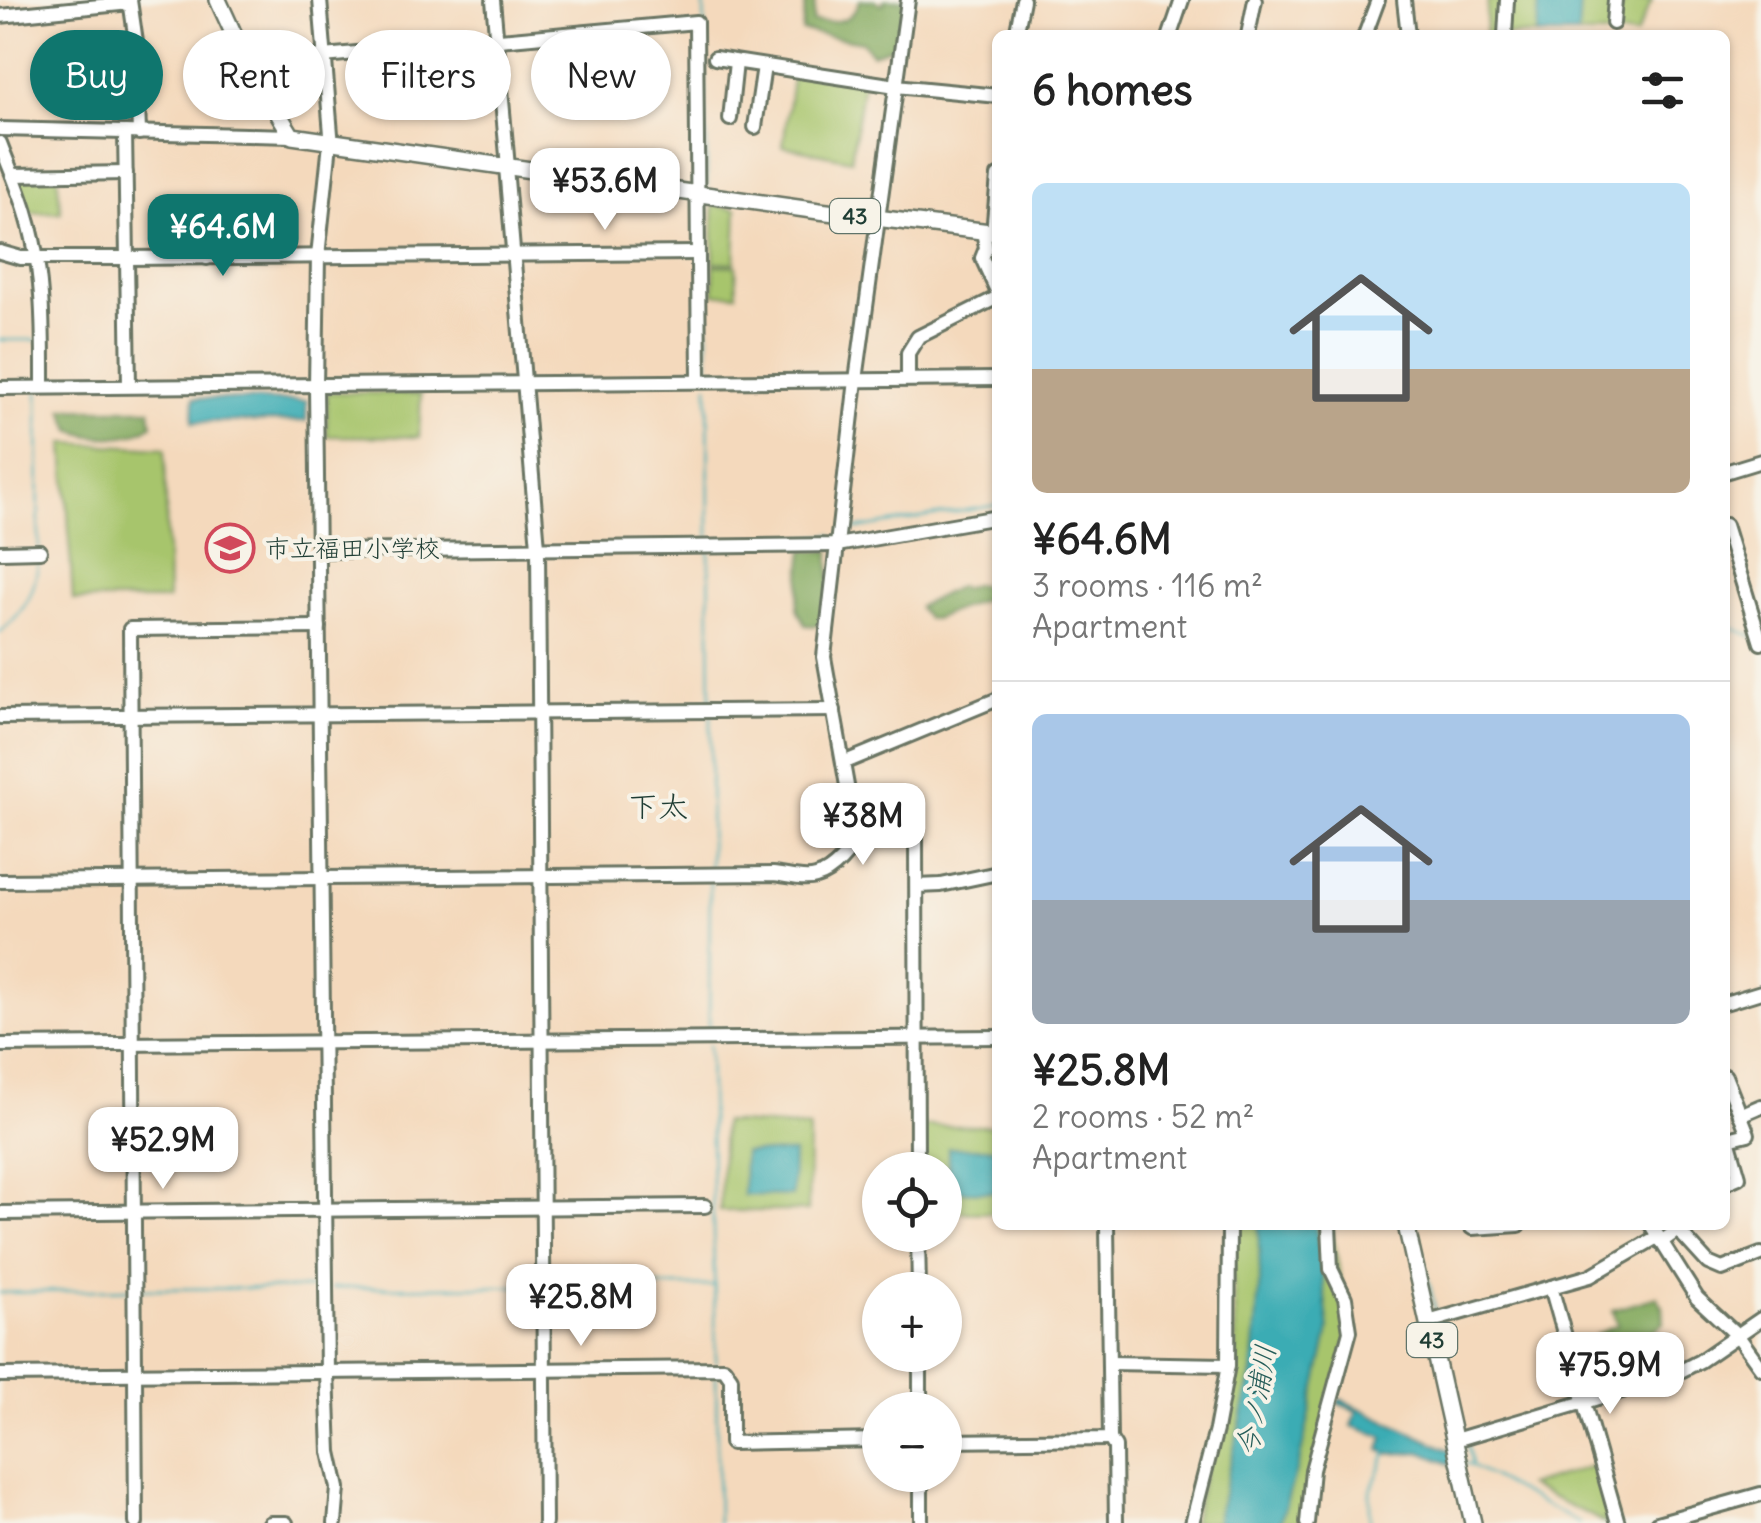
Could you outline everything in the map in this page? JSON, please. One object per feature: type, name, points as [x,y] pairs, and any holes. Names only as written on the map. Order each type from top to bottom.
[{"type":"main road","points":[[218,0],[232,30]]},
{"type":"main road","points":[[282,120],[292,136]]},
{"type":"main road","name":"43","points":[[292,136],[991,232]]},
{"type":"main road","name":"43","points":[[1407,1230],[1473,1523]]},
{"type":"street","points":[[320,0],[322,30]]},
{"type":"street","points":[[493,0],[495,30]]},
{"type":"street","points":[[0,881],[773,874],[817,878],[854,848],[856,836],[824,657],[856,380],[908,0]]},
{"type":"street","points":[[1017,30],[1023,0]]},
{"type":"street","points":[[1172,30],[1182,0]]},
{"type":"street","points":[[1249,30],[1255,0]]},
{"type":"street","points":[[1367,30],[1378,0]]},
{"type":"street","points":[[1404,0],[1407,30]]},
{"type":"street","points":[[1505,30],[1507,0]]},
{"type":"street","points":[[1613,24],[1615,0]]},
{"type":"street","points":[[0,16],[130,2],[136,42],[126,173],[128,385]]},
{"type":"street","points":[[511,39],[696,22],[703,195],[697,253],[699,381]]},
{"type":"street","points":[[715,58],[896,86],[992,95]]},
{"type":"street","points":[[730,119],[736,62]]},
{"type":"street","points":[[756,127],[764,66]]},
{"type":"street","points":[[325,70],[330,143],[318,256],[316,386],[327,1373],[330,1452],[338,1488],[335,1523]]},
{"type":"street","points":[[503,120],[538,547],[545,1523]]},
{"type":"street","points":[[0,129],[292,136]]},
{"type":"street","points":[[0,142],[28,217],[37,258],[42,298],[43,387]]},
{"type":"street","points":[[12,174],[126,173]]},
{"type":"street","points":[[206,232],[206,258]]},
{"type":"street","points":[[991,232],[982,258],[992,281]]},
{"type":"street","points":[[0,252],[37,258],[697,253]]},
{"type":"street","points":[[908,380],[908,353],[918,337],[992,298]]},
{"type":"street","points":[[0,388],[992,379]]},
{"type":"street","points":[[1730,470],[1761,461]]},
{"type":"street","points":[[318,550],[837,545],[992,518]]},
{"type":"street","points":[[1730,542],[1761,643]]},
{"type":"street","points":[[0,552],[40,551]]},
{"type":"street","points":[[136,1523],[130,629],[319,627]]},
{"type":"street","points":[[843,763],[992,701]]},
{"type":"street","points":[[0,717],[834,710]]},
{"type":"street","points":[[856,836],[908,831],[916,836],[917,1152]]},
{"type":"street","points":[[916,886],[992,874]]},
{"type":"street","points":[[1730,1001],[1761,992]]},
{"type":"street","points":[[0,1044],[992,1037]]},
{"type":"street","points":[[1730,1098],[1748,1134],[1730,1139]]},
{"type":"street","points":[[1740,1115],[1761,1106]]},
{"type":"street","points":[[1730,1148],[1738,1178],[1730,1180]]},
{"type":"street","points":[[0,1213],[705,1206]]},
{"type":"street","points":[[1108,1230],[1110,1439],[1115,1447],[1116,1523]]},
{"type":"street","points":[[1192,1523],[1228,1365],[1229,1230]]},
{"type":"street","points":[[1307,1523],[1312,1470],[1350,1331],[1345,1298],[1332,1269],[1329,1230]]},
{"type":"street","points":[[1428,1322],[1604,1269],[1655,1231],[1678,1230],[1708,1263],[1722,1269],[1761,1254]]},
{"type":"street","points":[[1655,1231],[1697,1298],[1738,1336],[1761,1368]]},
{"type":"street","points":[[1550,1287],[1618,1523]]},
{"type":"street","points":[[1458,1455],[1583,1402],[1669,1377],[1761,1320]]},
{"type":"street","points":[[1109,1363],[1228,1365]]},
{"type":"street","points":[[0,1375],[724,1368],[731,1378],[731,1444],[862,1440]]},
{"type":"street","points":[[962,1442],[1110,1439]]},
{"type":"street","points":[[921,1492],[921,1523]]},
{"type":"street","points":[[1657,1523],[1761,1494]]},
{"type":"street","points":[[270,1523],[286,1523]]},
{"type":"green space","points":[[806,0],[815,0],[813,22],[821,22],[847,18],[860,0],[883,5],[884,0],[908,0],[896,46],[872,54],[862,42],[802,31]]},
{"type":"green space","points":[[1488,0],[1614,0],[1611,30],[1485,30]]},
{"type":"green space","points":[[1626,0],[1652,0],[1638,30],[1614,30]]},
{"type":"green space","points":[[793,71],[863,81],[851,160],[783,146]]},
{"type":"green space","points":[[57,174],[61,212],[30,213],[13,175]]},
{"type":"green space","points":[[713,205],[737,209],[735,263],[714,262]]},
{"type":"green space","points":[[714,265],[736,266],[737,294],[714,294]]},
{"type":"green space","points":[[327,392],[421,394],[419,437],[327,436]]},
{"type":"green space","points":[[63,409],[150,409],[152,425],[123,436],[91,436],[71,430]]},
{"type":"green space","points":[[64,443],[165,448],[168,600],[73,600]]},
{"type":"green space","points":[[804,550],[830,551],[830,601],[820,626],[805,625],[797,608]]},
{"type":"green space","points":[[976,584],[992,588],[992,597],[933,619],[926,618],[918,607],[959,586],[962,589]]},
{"type":"green space","points":[[723,1122],[809,1128],[808,1211],[720,1211]]},
{"type":"green space","points":[[923,1126],[992,1126],[992,1213],[962,1212],[962,1152],[924,1152]]},
{"type":"green space","points":[[1230,1230],[1332,1230],[1350,1331],[1319,1444],[1307,1523],[1192,1523],[1236,1347]]},
{"type":"green space","points":[[1657,1297],[1663,1307],[1664,1322],[1644,1341],[1595,1335],[1618,1325],[1613,1310]]},
{"type":"green space","points":[[1601,1463],[1618,1523],[1606,1523],[1528,1486]]},
{"type":"water","points":[[1539,0],[1580,0],[1578,30],[1537,30]]},
{"type":"water","points":[[194,398],[307,401],[306,421],[193,422]]},
{"type":"water","points":[[948,1148],[992,1148],[992,1192],[962,1191],[962,1152],[948,1152]]},
{"type":"water","points":[[744,1152],[793,1153],[792,1196],[743,1195]]},
{"type":"water","name":"今ノ浦川","points":[[1258,1230],[1317,1230],[1329,1330],[1300,1458],[1280,1523],[1216,1523],[1252,1374],[1260,1274]]},
{"type":"water","points":[[1340,1399],[1451,1451],[1454,1466],[1421,1452],[1389,1454],[1380,1450],[1384,1437],[1352,1426],[1357,1411],[1337,1403]]},
{"type":"waterway","points":[[704,0],[707,187]]},
{"type":"waterway","points":[[706,200],[708,377]]},
{"type":"waterway","points":[[0,340],[36,340]]},
{"type":"waterway","points":[[708,385],[709,542]]},
{"type":"waterway","points":[[38,391],[39,548]]},
{"type":"waterway","points":[[844,531],[992,506]]},
{"type":"waterway","points":[[790,540],[832,535]]},
{"type":"waterway","points":[[709,550],[711,707]]},
{"type":"waterway","points":[[0,632],[28,598],[39,556]]},
{"type":"waterway","points":[[1730,627],[1755,637]]},
{"type":"waterway","points":[[710,872],[711,715]]},
{"type":"waterway","points":[[709,1032],[710,880]]},
{"type":"waterway","points":[[709,1045],[716,1362]]},
{"type":"waterway","points":[[1417,1230],[1436,1314]]},
{"type":"waterway","points":[[332,1288],[539,1286]]},
{"type":"waterway","points":[[547,1286],[714,1286]]},
{"type":"waterway","points":[[142,1289],[319,1288]]},
{"type":"waterway","points":[[0,1293],[129,1289]]},
{"type":"waterway","points":[[1439,1326],[1464,1430]]},
{"type":"waterway","points":[[716,1375],[718,1523]]},
{"type":"waterway","points":[[1467,1443],[1472,1464]]},
{"type":"waterway","points":[[1370,1523],[1370,1493],[1386,1453]]},
{"type":"waterway","points":[[1465,1463],[1579,1523]]},
{"type":"place","name":"市立福田小学校","points":[[230,548]]},
{"type":"district","name":"下太","points":[[658,806]]}]
